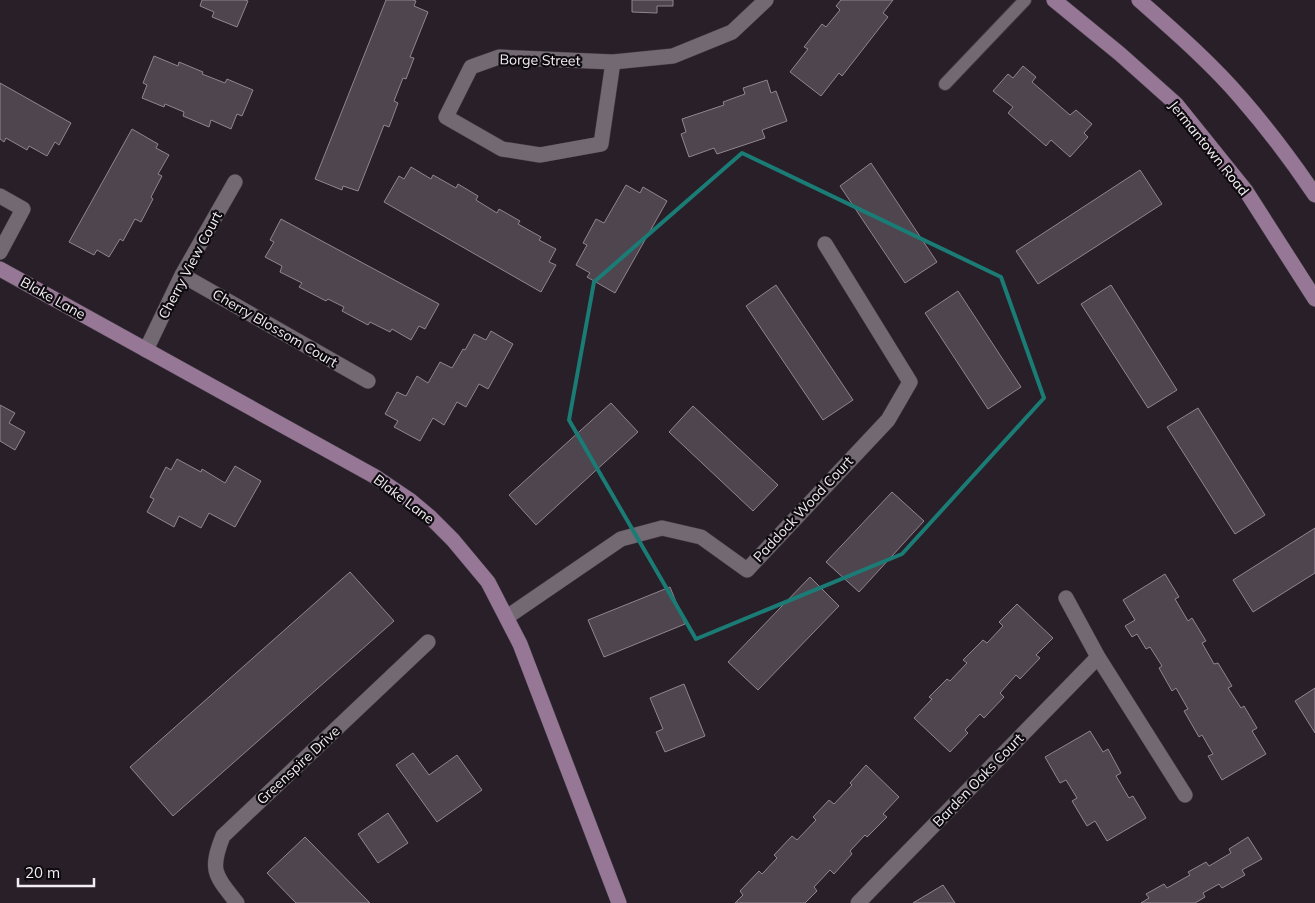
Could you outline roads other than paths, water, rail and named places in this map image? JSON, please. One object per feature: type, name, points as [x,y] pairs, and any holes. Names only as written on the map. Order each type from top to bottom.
[{"type":"street","name":"Borge Street","points":[[614,62],[601,144],[540,155],[502,149],[446,117],[471,68],[500,57],[614,62],[673,56],[732,32],[766,0]]},
{"type":"street","name":"Jermantown Road","points":[[1054,0],[1120,54],[1176,104],[1246,191],[1315,299]]},
{"type":"street","points":[[1139,0],[1182,38],[1240,97],[1293,162],[1315,195]]},
{"type":"street","name":"Cherry View Court","points":[[146,350],[182,275],[235,182]]},
{"type":"street","points":[[0,196],[23,209],[0,252]]},
{"type":"street","name":"Paddock Wood Court","points":[[507,617],[621,539],[662,528],[701,537],[747,570],[888,420],[910,382],[825,244]]},
{"type":"street","name":"Blake Lane","points":[[0,269],[374,476],[411,500],[430,517],[474,564],[488,582],[507,617],[520,644],[620,903]]},
{"type":"street","name":"Cherry Blossom Court","points":[[182,275],[368,381]]},
{"type":"street","points":[[1066,598],[1098,657],[1184,795]]},
{"type":"street","name":"Greenspire Drive","points":[[237,903],[217,877],[215,856],[222,836],[428,642]]},
{"type":"street","name":"Barden Oaks Court","points":[[858,903],[1098,657]]},
{"type":"lane","points":[[945,84],[1025,0]]}]
